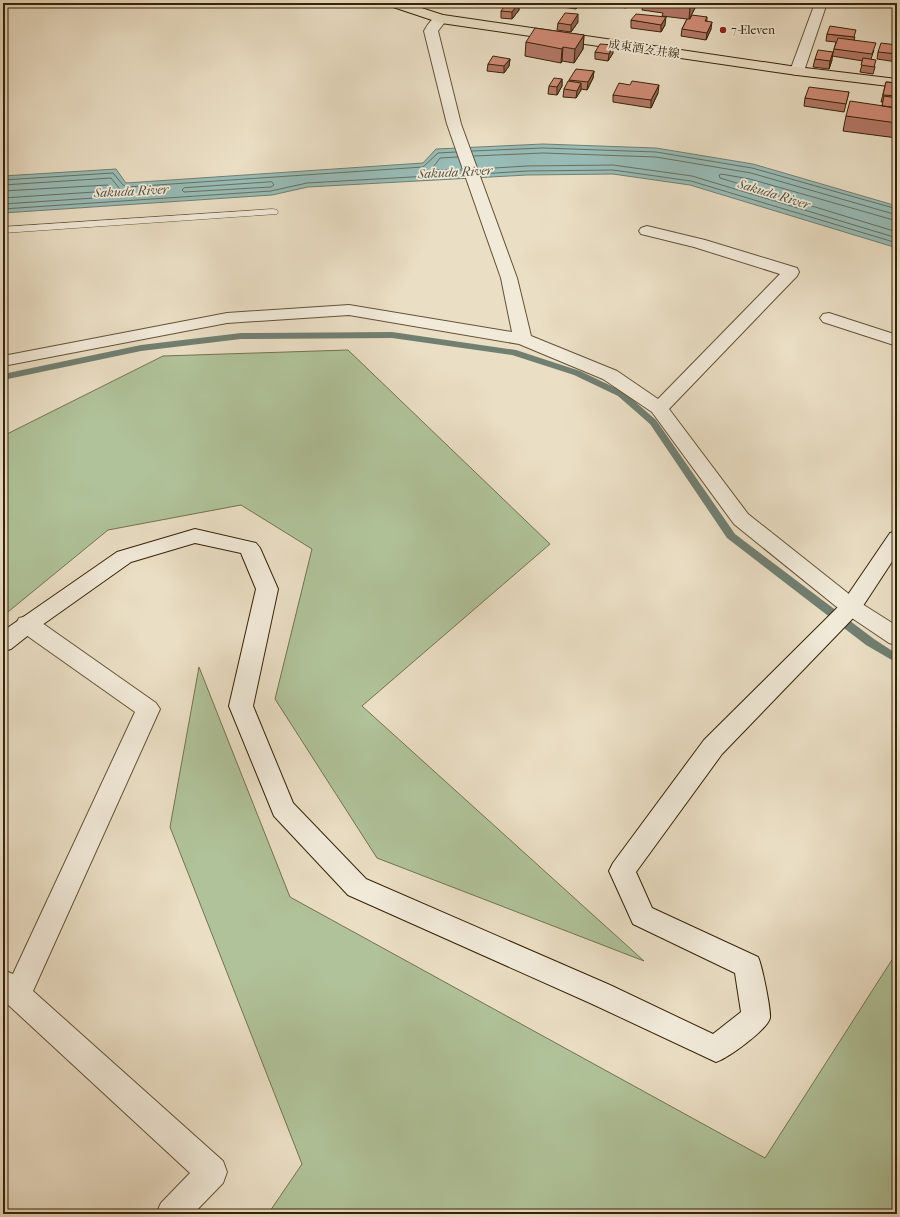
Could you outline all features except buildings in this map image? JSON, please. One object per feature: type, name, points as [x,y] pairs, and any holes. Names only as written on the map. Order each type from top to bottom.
[{"type":"main road","name":"成東酒々井線","points":[[394,3],[441,19],[797,71],[897,83]]},
{"type":"street","points":[[797,71],[821,3]]},
{"type":"street","points":[[441,19],[434,25],[431,31],[452,116],[509,278],[523,339]]},
{"type":"street","points":[[647,231],[699,243],[791,272],[659,408]]},
{"type":"street","points":[[3,361],[227,318],[349,310],[523,339],[610,375],[659,408],[741,519],[843,615],[897,638]]},
{"type":"street","points":[[829,318],[897,341]]},
{"type":"street","points":[[3,643],[27,624],[124,557],[195,536],[249,548],[267,589],[241,706],[283,809],[357,887],[600,994],[716,1049],[756,1017],[748,966],[642,916],[622,871],[713,747],[843,615],[897,538]]},
{"type":"street","points":[[27,624],[148,709],[10,988],[212,1172],[172,1214]]},
{"type":"lane","points":[[3,230],[273,212]]},
{"type":"green space","points":[[348,350],[550,544],[362,706],[644,961],[377,858],[275,699],[312,549],[241,505],[108,530],[3,616],[3,436],[163,356]]},
{"type":"green space","points":[[199,667],[290,897],[765,1158],[897,952],[897,1214],[268,1214],[302,1164],[170,827]]},
{"type":"water","name":"Sakuda River","points":[[543,144],[656,148],[753,164],[897,206],[897,248],[690,185],[613,174],[527,175],[308,187],[272,195],[3,213],[3,176],[116,169],[126,183],[423,163],[436,149]]},
{"type":"waterway","points":[[3,377],[141,348],[241,336],[392,335],[513,352],[577,373],[621,394],[653,422],[731,536],[870,642],[897,659]]},
{"type":"place","name":"7-Eleven","points":[[723,30]]}]
